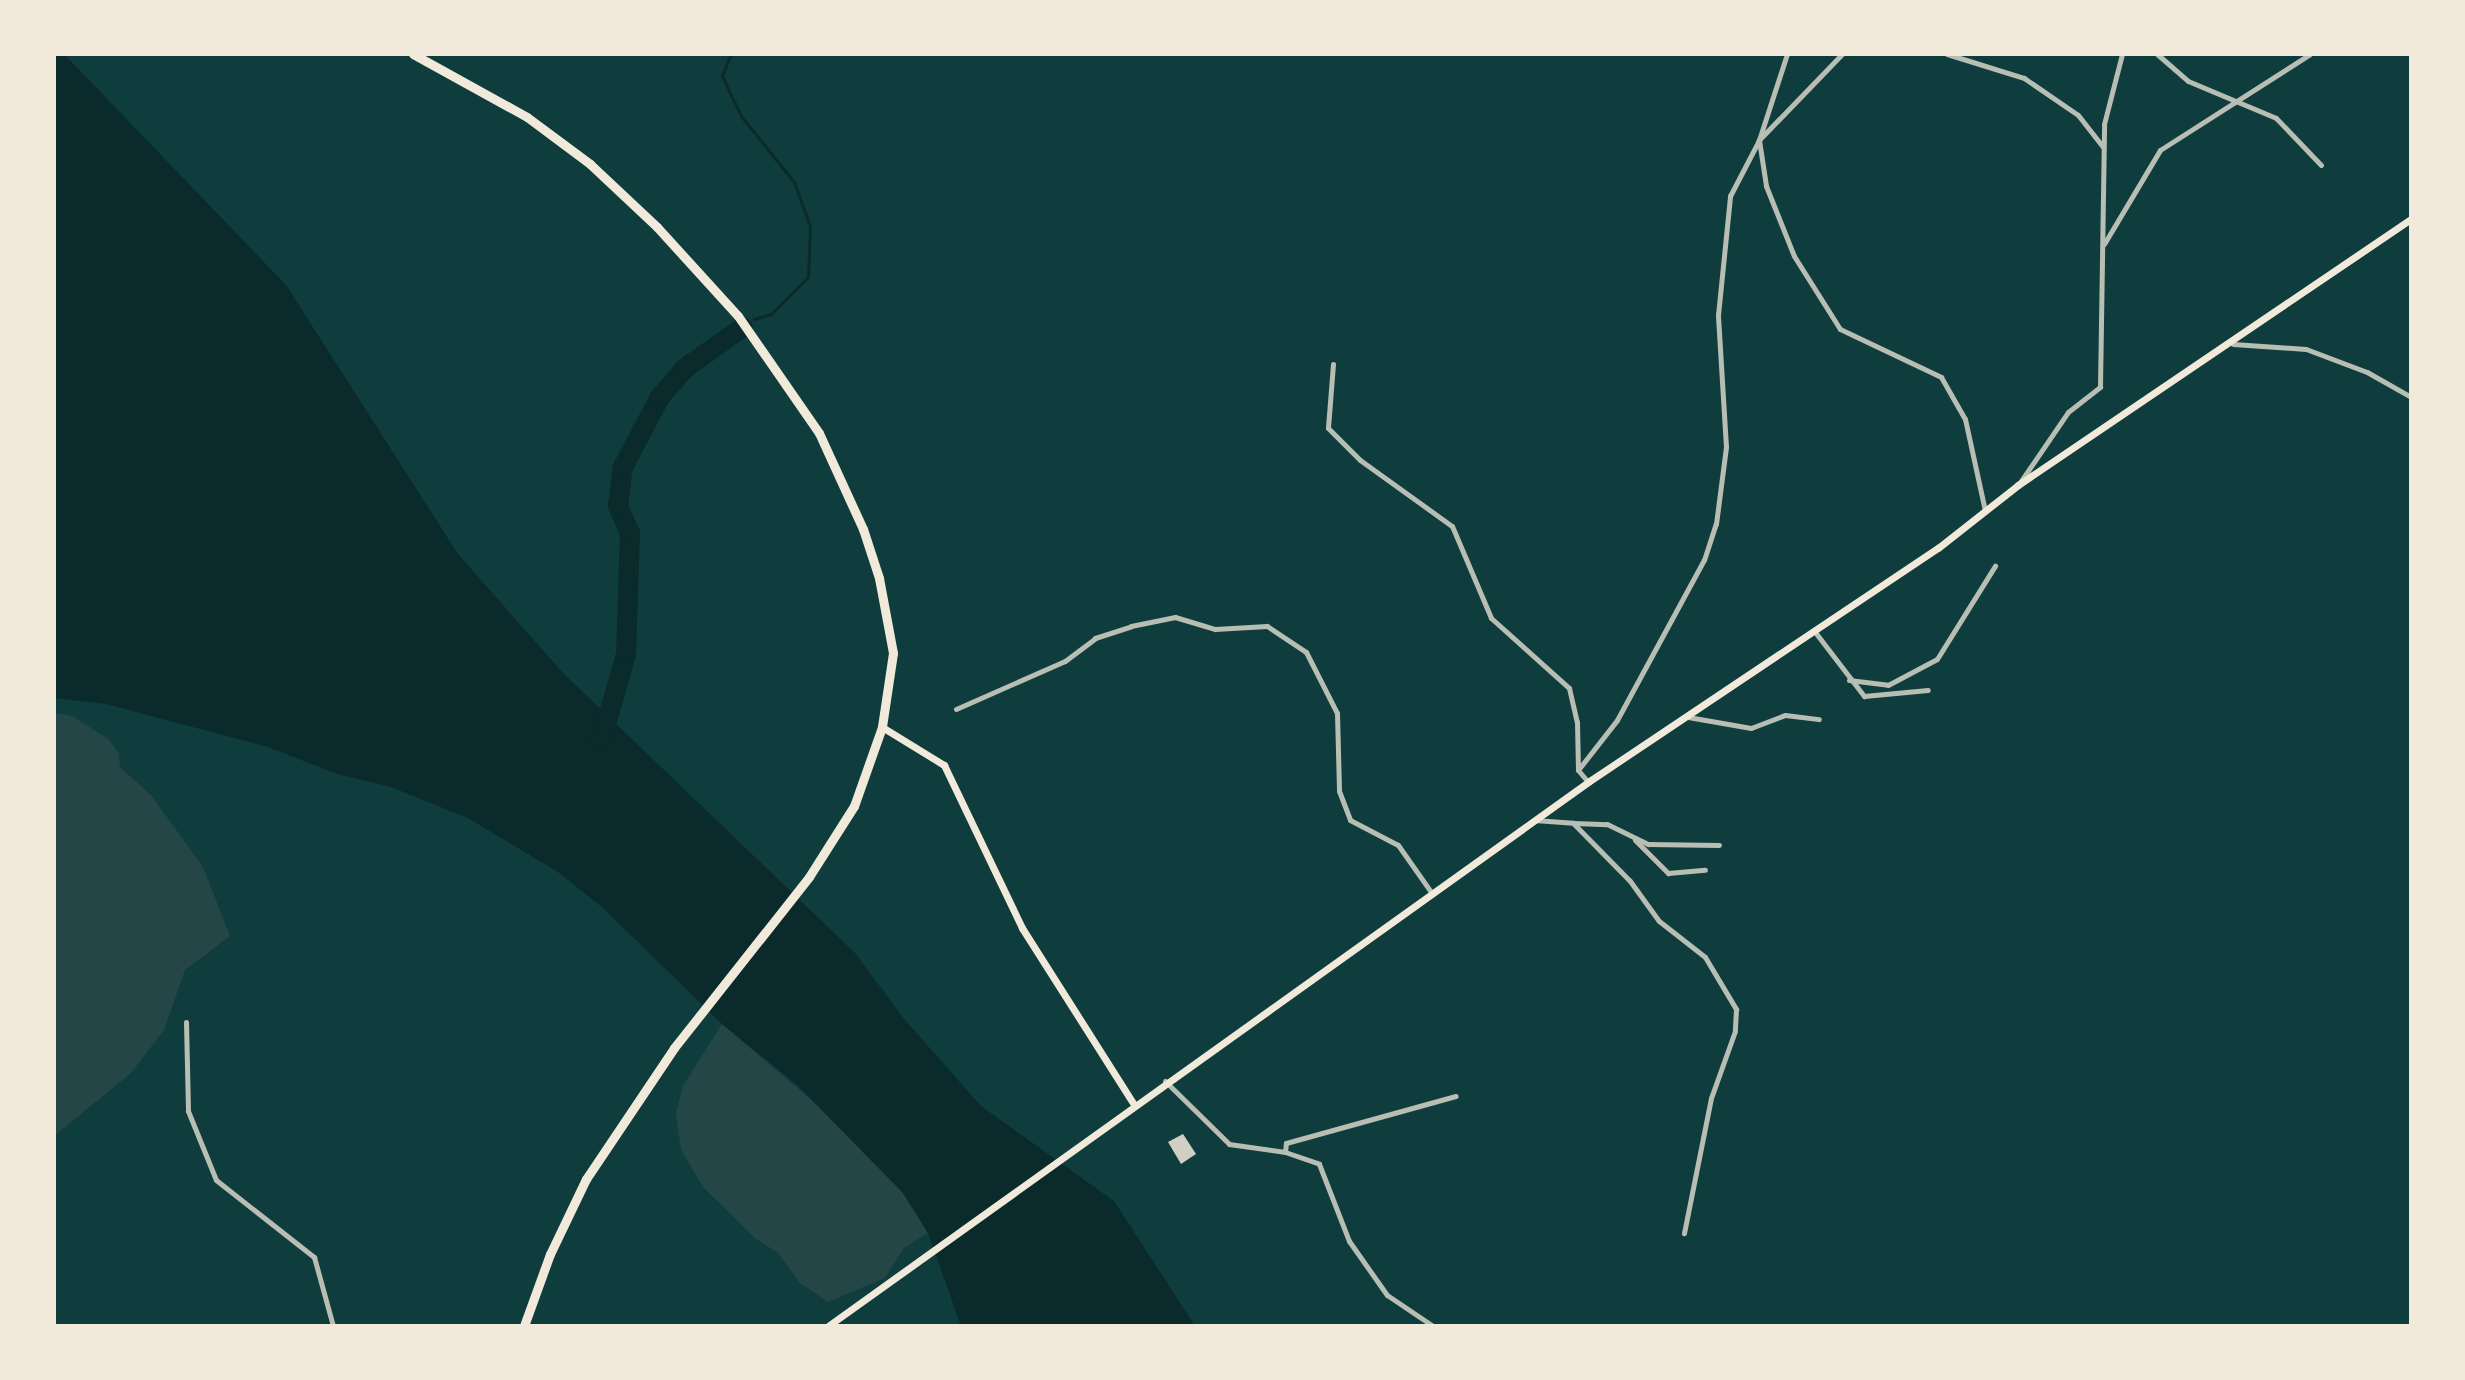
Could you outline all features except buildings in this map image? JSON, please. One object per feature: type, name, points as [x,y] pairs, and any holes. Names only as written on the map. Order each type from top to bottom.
[{"type":"highway","points":[[413,54],[527,117],[590,164],[657,227],[738,316],[825,447],[863,529],[893,653],[882,727],[854,806],[809,877],[674,1048],[586,1179],[550,1254],[524,1326]]},
{"type":"main road","points":[[828,1326],[1064,1157],[1133,1103],[1533,820],[1815,632],[2018,485],[2233,344],[2411,219]]},
{"type":"main road","points":[[882,727],[944,765],[1022,928],[1133,1103]]},
{"type":"street","points":[[1578,770],[1617,720],[1704,560],[1716,524],[1726,447],[1718,315],[1730,196],[1759,140],[1787,54]]},
{"type":"street","points":[[1759,140],[1842,54]]},
{"type":"street","points":[[1947,54],[2024,78],[2078,115],[2104,149]]},
{"type":"street","points":[[2018,485],[2068,412],[2100,387],[2104,124],[2122,54]]},
{"type":"street","points":[[2157,54],[2188,81],[2276,118],[2321,165]]},
{"type":"street","points":[[2104,245],[2160,150],[2231,101],[2310,54]]},
{"type":"street","points":[[1759,140],[1766,186],[1794,256],[1840,329],[1924,366],[1953,395],[1972,444],[1985,511]]},
{"type":"street","points":[[2233,344],[2306,349],[2367,372],[2411,397]]},
{"type":"street","points":[[1333,364],[1328,428],[1360,460],[1452,526],[1491,618],[1569,688],[1577,722],[1578,770],[1588,782]]},
{"type":"street","points":[[1849,680],[1888,685],[1937,659],[1995,566]]},
{"type":"street","points":[[956,709],[1065,661],[1095,638],[1131,626],[1175,617],[1215,629],[1267,626],[1306,652],[1330,696],[1337,713],[1339,791],[1350,820],[1383,833],[1398,845],[1431,892]]},
{"type":"street","points":[[1815,632],[1856,691],[1873,698],[1928,690]]},
{"type":"street","points":[[1688,717],[1751,728],[1785,715],[1819,719]]},
{"type":"street","points":[[1533,820],[1607,824],[1634,839],[1668,873],[1705,870]]},
{"type":"street","points":[[1573,823],[1630,881],[1659,921],[1705,957],[1736,1009],[1735,1031],[1711,1098],[1684,1233]]},
{"type":"street","points":[[1634,839],[1675,848],[1719,845]]},
{"type":"street","points":[[186,1022],[188,1111],[216,1180],[314,1257],[333,1326]]},
{"type":"street","points":[[1165,1081],[1229,1144],[1285,1152],[1319,1164],[1349,1241],[1387,1295],[1433,1326]]},
{"type":"street","points":[[1285,1152],[1286,1143],[1456,1096]]},
{"type":"shaded area","points":[[54,54],[64,54],[286,285],[458,554],[563,673],[855,953],[905,1020],[981,1106],[1114,1201],[1195,1326],[961,1326],[928,1233],[903,1193],[797,1085],[722,1024],[603,908],[558,872],[468,818],[391,787],[337,774],[268,747],[106,704],[54,698]]},
{"type":"shaded area","points":[[54,713],[72,716],[107,738],[119,753],[120,767],[151,795],[203,867],[230,936],[185,970],[164,1030],[131,1073],[54,1136]]},
{"type":"shaded area","points":[[722,1024],[850,1133],[903,1193],[928,1233],[904,1248],[885,1278],[828,1302],[800,1283],[778,1253],[756,1239],[703,1187],[681,1150],[676,1113],[683,1086]]},
{"type":"waterway","points":[[731,54],[722,75],[729,91],[741,116],[794,182],[810,226],[808,277],[771,314],[754,319]]},
{"type":"waterway","points":[[601,742],[626,654],[630,533],[618,506],[623,467],[660,397],[684,369],[743,327]]}]
